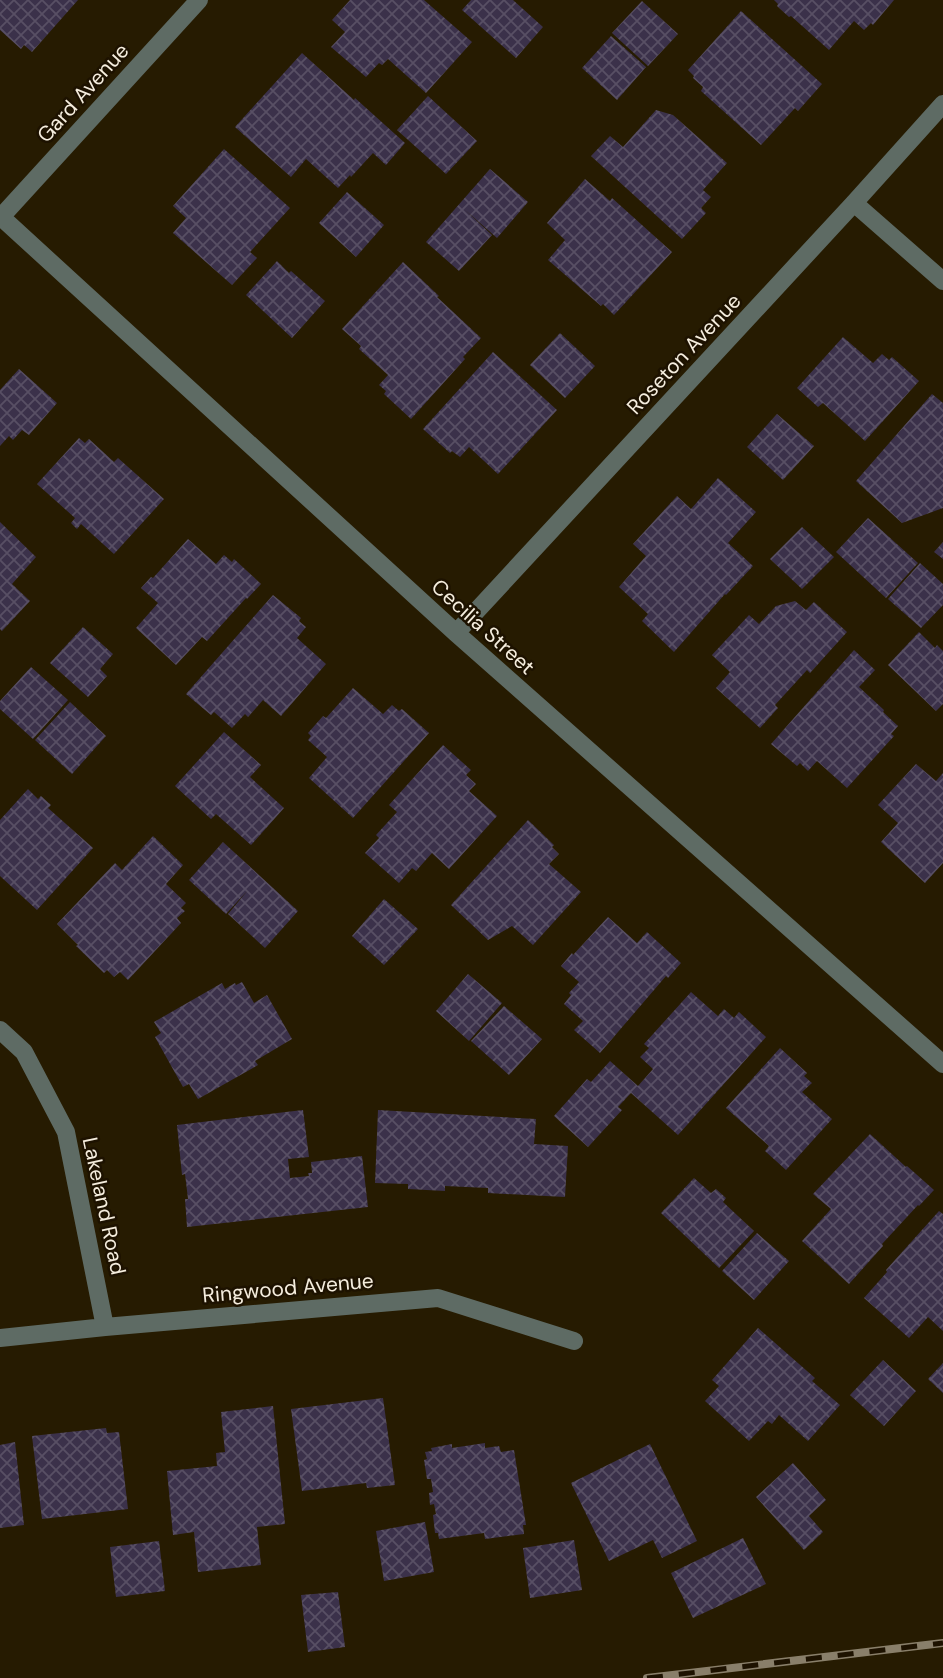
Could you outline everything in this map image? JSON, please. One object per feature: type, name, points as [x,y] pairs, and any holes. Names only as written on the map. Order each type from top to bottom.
[{"type":"street","name":"Gard Avenue","points":[[1,217],[199,0]]},
{"type":"street","name":"Roseton Avenue","points":[[456,634],[943,104]]},
{"type":"street","points":[[854,203],[943,281]]},
{"type":"street","name":"Cecilia Street","points":[[1,217],[456,634],[943,1064]]},
{"type":"street","name":"Lakeland Road","points":[[0,1030],[24,1052],[66,1132],[106,1326]]},
{"type":"street","name":"Ringwood Avenue","points":[[0,1338],[106,1326],[438,1298],[573,1341]]},
{"type":"building","points":[[0,0],[78,0],[32,52],[24,45],[21,49],[0,30]]},
{"type":"building","points":[[350,0],[424,0],[472,42],[426,93],[388,59],[382,65],[379,63],[366,77],[331,47],[345,32],[332,20]]},
{"type":"building","points":[[471,0],[513,0],[543,27],[516,58],[462,10]]},
{"type":"building","points":[[774,0],[894,0],[873,25],[871,23],[864,30],[854,21],[829,50],[789,17]]},
{"type":"building","points":[[642,1],[678,34],[648,66],[612,33]]},
{"type":"building","points":[[741,11],[822,84],[798,111],[795,108],[761,145],[701,91],[703,87],[688,70]]},
{"type":"building","points":[[611,36],[646,67],[617,100],[582,68]]},
{"type":"building","points":[[302,53],[405,143],[386,165],[373,153],[338,188],[306,159],[291,177],[235,127]]},
{"type":"building","points":[[428,96],[477,141],[446,174],[397,130]]},
{"type":"building","points":[[656,110],[673,115],[727,163],[703,190],[711,197],[701,208],[706,213],[682,239],[591,156],[610,136],[623,147]]},
{"type":"building","points":[[224,149],[290,208],[250,252],[257,258],[232,285],[173,233],[186,218],[173,206]]},
{"type":"building","points":[[490,169],[528,202],[497,238],[464,209],[492,235],[459,271],[426,242]]},
{"type":"building","points":[[585,179],[610,201],[612,198],[672,252],[614,315],[548,260],[565,240],[547,223]]},
{"type":"building","points":[[347,192],[384,225],[356,257],[319,223]]},
{"type":"building","points":[[277,261],[325,301],[292,338],[246,295]]},
{"type":"building","points":[[403,262],[481,338],[411,419],[384,394],[386,391],[379,385],[388,375],[359,349],[361,346],[342,329]]},
{"type":"building","points":[[560,333],[595,366],[565,398],[530,365]]},
{"type":"building","points":[[843,337],[873,363],[882,354],[889,360],[892,357],[919,381],[865,441],[823,403],[818,407],[797,388]]},
{"type":"building","points":[[493,352],[557,410],[498,474],[469,447],[460,457],[452,451],[450,453],[423,429]]},
{"type":"building","points":[[19,369],[57,403],[29,435],[22,430],[13,440],[9,436],[0,446],[0,390]]},
{"type":"building","points":[[932,394],[943,403],[943,508],[902,523],[856,481]]},
{"type":"building","points":[[777,414],[814,446],[783,480],[747,447]]},
{"type":"building","points":[[79,438],[85,443],[89,439],[114,462],[118,458],[164,499],[114,554],[81,524],[77,529],[71,523],[75,518],[37,484]]},
{"type":"building","points":[[718,478],[756,512],[728,543],[753,566],[674,652],[642,621],[648,614],[619,587],[646,556],[633,544],[677,496],[691,509]]},
{"type":"building","points":[[868,518],[918,563],[886,598],[836,552]]},
{"type":"building","points":[[0,522],[36,557],[12,584],[30,601],[2,631],[0,629]]},
{"type":"building","points":[[802,527],[834,557],[802,589],[770,559]]},
{"type":"building","points":[[188,539],[216,564],[224,555],[232,562],[234,559],[261,584],[207,641],[202,637],[176,665],[136,628],[158,603],[141,588]]},
{"type":"building","points":[[943,542],[943,559],[934,552]]},
{"type":"building","points":[[920,563],[943,584],[943,605],[921,628],[888,599]]},
{"type":"building","points":[[273,595],[301,618],[299,621],[306,627],[297,638],[326,664],[281,716],[263,700],[248,717],[245,714],[232,728],[214,712],[211,715],[186,694]]},
{"type":"building","points":[[795,601],[806,610],[814,602],[847,632],[810,673],[807,670],[775,705],[778,708],[760,728],[716,688],[730,672],[712,655],[749,615],[759,624],[776,606]]},
{"type":"building","points":[[83,627],[113,654],[100,669],[107,676],[88,697],[50,663]]},
{"type":"building","points":[[919,632],[935,648],[937,645],[943,651],[943,704],[936,711],[888,665]]},
{"type":"building","points":[[854,650],[875,670],[859,687],[898,726],[891,734],[894,736],[847,788],[817,761],[808,771],[800,763],[797,766],[771,744]]},
{"type":"building","points":[[31,667],[68,700],[33,739],[0,709],[0,701]]},
{"type":"building","points":[[353,688],[383,714],[392,705],[399,711],[402,709],[429,733],[353,818],[309,778],[327,757],[308,740],[311,736],[308,733],[323,716],[326,718]]},
{"type":"building","points":[[70,702],[106,736],[72,774],[35,740]]},
{"type":"building","points":[[224,732],[261,765],[250,777],[284,808],[251,845],[216,814],[211,819],[175,786]]},
{"type":"building","points":[[443,745],[471,770],[466,775],[476,784],[469,791],[497,816],[449,869],[432,853],[416,871],[412,868],[399,883],[365,853],[379,838],[376,835],[397,812],[389,805]]},
{"type":"building","points":[[916,764],[936,781],[943,773],[943,863],[925,883],[881,842],[898,823],[878,805]]},
{"type":"building","points":[[28,789],[38,799],[41,796],[51,805],[48,808],[93,848],[37,910],[0,876],[0,820]]},
{"type":"building","points":[[528,820],[554,845],[552,847],[559,854],[549,864],[581,892],[533,945],[512,926],[488,940],[451,905]]},
{"type":"building","points":[[153,836],[183,865],[166,884],[186,903],[181,908],[185,911],[177,918],[181,923],[128,980],[120,972],[114,977],[107,970],[104,973],[57,924],[115,863],[122,870]]},
{"type":"building","points":[[223,842],[298,911],[265,948],[228,914],[248,890],[226,914],[189,880]]},
{"type":"building","points":[[384,899],[418,929],[384,965],[352,936]]},
{"type":"building","points":[[608,917],[637,943],[647,932],[681,963],[668,978],[666,976],[600,1053],[574,1030],[583,1021],[564,1004],[579,982],[561,966]]},
{"type":"building","points":[[468,974],[502,1003],[469,1041],[436,1011]]},
{"type":"building","points":[[242,982],[254,1003],[267,995],[292,1039],[255,1061],[258,1065],[198,1099],[189,1084],[183,1087],[155,1037],[161,1033],[154,1022],[222,983],[225,989]]},
{"type":"building","points":[[691,992],[718,1016],[724,1009],[734,1018],[739,1012],[766,1037],[678,1135],[631,1093],[618,1107],[622,1110],[588,1147],[554,1116],[587,1079],[591,1082],[610,1061],[638,1086],[653,1069],[640,1057],[649,1048],[644,1044]]},
{"type":"building","points":[[504,1006],[542,1039],[509,1075],[471,1041]]},
{"type":"building","points":[[780,1048],[807,1073],[804,1076],[812,1083],[802,1092],[832,1119],[786,1170],[765,1151],[769,1146],[726,1108]]},
{"type":"building","points":[[303,1110],[309,1157],[288,1159],[290,1178],[309,1176],[308,1173],[312,1173],[311,1162],[362,1156],[368,1207],[187,1227],[185,1199],[188,1199],[185,1174],[182,1175],[177,1125]]},
{"type":"building","points":[[378,1110],[536,1119],[534,1144],[568,1146],[565,1197],[488,1193],[488,1188],[445,1186],[445,1191],[408,1189],[408,1184],[375,1183]]},
{"type":"building","points":[[870,1134],[934,1190],[882,1244],[849,1284],[802,1241],[831,1209],[813,1194]]},
{"type":"building","points":[[694,1178],[711,1193],[716,1189],[726,1198],[723,1202],[754,1231],[719,1268],[661,1213]]},
{"type":"building","points":[[939,1211],[943,1214],[943,1331],[928,1317],[909,1338],[864,1298]]},
{"type":"building","points":[[757,1233],[789,1261],[754,1300],[722,1271]]},
{"type":"building","points":[[758,1328],[815,1378],[812,1381],[840,1405],[808,1441],[779,1415],[772,1424],[768,1421],[749,1441],[705,1401],[719,1386],[712,1380]]},
{"type":"building","points":[[883,1360],[916,1391],[884,1426],[850,1395]]},
{"type":"building","points":[[943,1363],[943,1393],[928,1379]]},
{"type":"building","points":[[383,1398],[395,1485],[367,1488],[366,1483],[302,1491],[291,1409]]},
{"type":"building","points":[[273,1406],[285,1524],[257,1527],[261,1565],[198,1572],[194,1532],[173,1535],[167,1471],[217,1466],[216,1453],[225,1452],[221,1412]]},
{"type":"building","points":[[106,1428],[107,1433],[119,1432],[128,1509],[42,1519],[32,1436]]},
{"type":"building","points":[[15,1442],[24,1525],[0,1528],[0,1445]]},
{"type":"building","points":[[485,1443],[485,1448],[499,1446],[501,1452],[514,1450],[526,1525],[523,1525],[524,1534],[485,1539],[484,1533],[439,1539],[438,1533],[435,1533],[434,1504],[430,1505],[429,1493],[433,1492],[431,1479],[427,1479],[425,1452],[432,1451],[431,1448],[452,1444],[452,1448]]},
{"type":"building","points":[[650,1444],[697,1541],[662,1558],[653,1540],[609,1561],[571,1483]]},
{"type":"building","points":[[793,1463],[826,1500],[809,1516],[823,1532],[804,1550],[756,1497]]},
{"type":"building","points":[[425,1522],[434,1572],[384,1581],[376,1531]]},
{"type":"building","points":[[743,1538],[766,1584],[693,1618],[671,1573]]},
{"type":"building","points":[[574,1540],[582,1590],[530,1598],[523,1548]]},
{"type":"building","points":[[159,1541],[165,1591],[116,1597],[110,1547]]},
{"type":"building","points":[[338,1592],[345,1647],[308,1652],[301,1595]]},
{"type":"railway","points":[[647,1678],[943,1643]]}]
